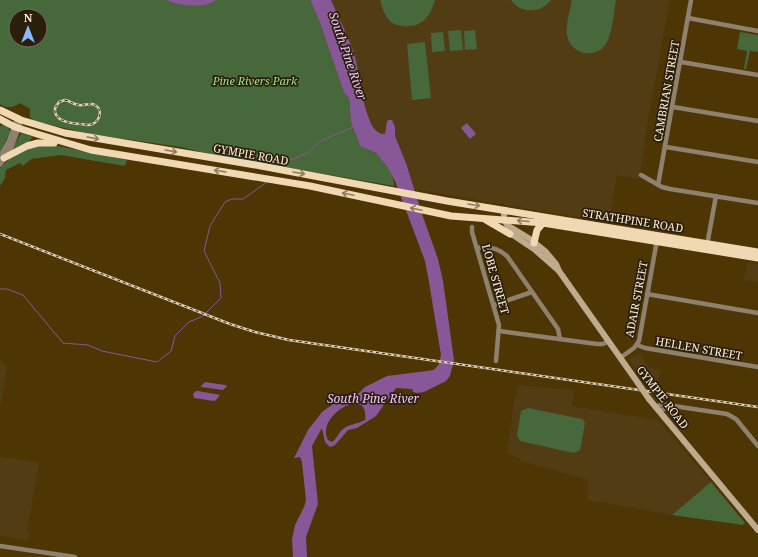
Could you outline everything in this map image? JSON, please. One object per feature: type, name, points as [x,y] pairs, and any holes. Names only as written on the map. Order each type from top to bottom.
[{"type":"highway","name":"GYMPIE ROAD","points":[[0,110],[20,119],[65,133],[254,165],[503,210]]},
{"type":"highway","name":"GYMPIE ROAD","points":[[0,119],[17,127],[91,150],[310,186],[445,215],[502,220]]},
{"type":"highway","points":[[1,160],[19,149],[32,144],[63,142]]},
{"type":"highway","name":"STRATHPINE ROAD","points":[[503,210],[657,239]]},
{"type":"highway","points":[[484,219],[510,234]]},
{"type":"highway","name":"STRATHPINE ROAD","points":[[502,220],[543,223],[657,239],[707,247],[758,258]]},
{"type":"highway","points":[[534,243],[536,230],[543,223]]},
{"type":"highway","name":"STRATHPINE ROAD","points":[[707,247],[758,252]]},
{"type":"main road","points":[[502,220],[503,210]]},
{"type":"main road","name":"GYMPIE ROAD","points":[[502,220],[502,226],[510,234],[534,249],[559,271]]},
{"type":"main road","name":"GYMPIE ROAD","points":[[502,220],[508,226],[534,243],[552,259],[649,399],[758,530]]},
{"type":"street","name":"CAMBRIAN STREET","points":[[658,185],[666,147],[691,0]]},
{"type":"street","points":[[688,18],[758,31]]},
{"type":"street","points":[[681,62],[758,75]]},
{"type":"street","points":[[673,107],[758,122]]},
{"type":"street","points":[[1,160],[11,147],[20,119]]},
{"type":"street","points":[[666,147],[758,162]]},
{"type":"street","points":[[641,175],[658,185],[670,189],[758,203]]},
{"type":"street","points":[[707,247],[716,196]]},
{"type":"street","name":"LOBE STREET","points":[[472,227],[498,321],[499,331],[496,360]]},
{"type":"street","name":"ADAIR STREET","points":[[620,358],[633,350],[639,339],[657,239]]},
{"type":"street","points":[[477,248],[493,249],[505,254],[558,329],[560,339]]},
{"type":"street","points":[[494,305],[532,292]]},
{"type":"street","points":[[647,294],[758,313]]},
{"type":"street","points":[[499,331],[599,344],[609,341]]},
{"type":"street","name":"HELLEN STREET","points":[[637,345],[645,348],[758,367]]},
{"type":"street","points":[[657,409],[672,406],[725,413],[736,419],[758,446]]},
{"type":"street","points":[[0,546],[75,557]]},
{"type":"shaded area","points":[[331,0],[670,0],[644,142],[639,179],[617,175],[609,222],[600,221],[600,218],[593,216],[592,219],[564,215],[415,189],[395,136],[394,123],[386,123],[385,134],[379,134],[370,123],[355,57]]},
{"type":"shaded area","points":[[747,263],[758,264],[758,283],[744,280]]},
{"type":"shaded area","points":[[641,353],[641,356],[649,368],[661,370],[658,383],[643,381],[630,360]]},
{"type":"shaded area","points":[[0,359],[7,367],[0,411]]},
{"type":"shaded area","points":[[519,385],[575,390],[572,406],[658,420],[711,482],[672,515],[587,500],[588,480],[525,462],[507,453],[515,397],[517,397]]},
{"type":"shaded area","points":[[0,457],[39,462],[27,532],[31,532],[26,540],[0,536]]},
{"type":"green space","name":"Pine Rivers Park","points":[[0,0],[166,0],[177,4],[199,5],[211,3],[216,0],[310,0],[320,23],[344,93],[349,98],[351,122],[360,146],[372,151],[384,161],[393,177],[394,186],[209,154],[181,147],[90,134],[34,121],[30,117],[30,109],[20,103],[15,106],[5,107],[0,104]]},
{"type":"green space","points":[[380,0],[435,0],[431,12],[424,20],[415,25],[403,26],[393,23],[387,18]]},
{"type":"green space","points":[[511,0],[551,0],[542,8],[536,10],[525,10],[515,5]]},
{"type":"green space","points":[[572,0],[616,0],[609,38],[599,51],[593,53],[581,52],[571,45],[567,35],[567,25]]},
{"type":"green space","points":[[461,30],[463,50],[450,51],[448,31]]},
{"type":"green space","points":[[475,30],[477,49],[465,50],[464,31]]},
{"type":"green space","points":[[443,32],[445,51],[432,52],[431,33]]},
{"type":"green space","points":[[740,32],[758,35],[758,52],[750,51],[746,69],[744,69],[747,51],[737,49]]},
{"type":"green space","points":[[425,42],[431,98],[412,100],[407,44]]},
{"type":"green space","points":[[0,126],[8,126],[10,132],[0,152]]},
{"type":"green space","points":[[21,133],[33,137],[29,142],[12,150]]},
{"type":"green space","points":[[53,145],[127,160],[125,166],[61,155],[31,159],[23,166],[20,163],[6,170],[5,178],[0,186],[0,168],[12,156],[29,147]]},
{"type":"green space","points":[[528,408],[582,419],[585,423],[580,450],[574,453],[520,441],[517,436],[521,411]]},
{"type":"green space","points":[[711,482],[745,523],[743,525],[672,515]]},
{"type":"water","points":[[166,0],[216,0],[205,5],[191,6],[177,4]]},
{"type":"water","name":"South Pine River","points":[[310,0],[331,0],[353,50],[363,98],[371,123],[376,130],[382,134],[385,134],[387,121],[392,120],[395,127],[395,136],[406,163],[438,259],[443,281],[454,360],[450,376],[446,381],[424,392],[417,393],[413,392],[412,389],[396,388],[376,416],[357,428],[348,430],[335,445],[330,447],[325,442],[322,428],[312,446],[318,504],[306,537],[307,557],[293,557],[292,539],[295,525],[306,500],[302,462],[300,457],[294,458],[308,430],[322,412],[336,402],[356,396],[365,387],[387,376],[434,370],[439,364],[441,355],[425,261],[395,181],[387,166],[376,153],[360,146],[351,122],[349,98],[344,93],[320,23]],"holes":[[[351,404],[361,405],[365,412],[365,420],[345,427],[332,442],[328,440],[326,429],[335,413]]]},
{"type":"water","points":[[467,123],[476,134],[470,139],[461,128]]},
{"type":"water","points":[[205,382],[227,386],[223,390],[201,387]]},
{"type":"water","points":[[196,391],[220,395],[214,401],[194,398],[193,394]]},
{"type":"waterway","points":[[279,163],[285,160],[294,159],[307,153],[323,140],[353,127]]},
{"type":"waterway","points":[[0,289],[7,289],[23,295],[63,343],[88,345],[102,351],[157,362],[171,351],[175,336],[189,322],[203,316],[221,298],[220,283],[204,251],[210,226],[225,202],[232,199],[243,199],[267,182]]},
{"type":"railway","points":[[65,100],[77,105],[95,105],[100,111],[99,117],[95,123],[88,125],[61,120],[55,113],[55,108],[59,102],[65,100]]},
{"type":"railway","points":[[0,234],[230,324],[289,340],[758,407]]}]
